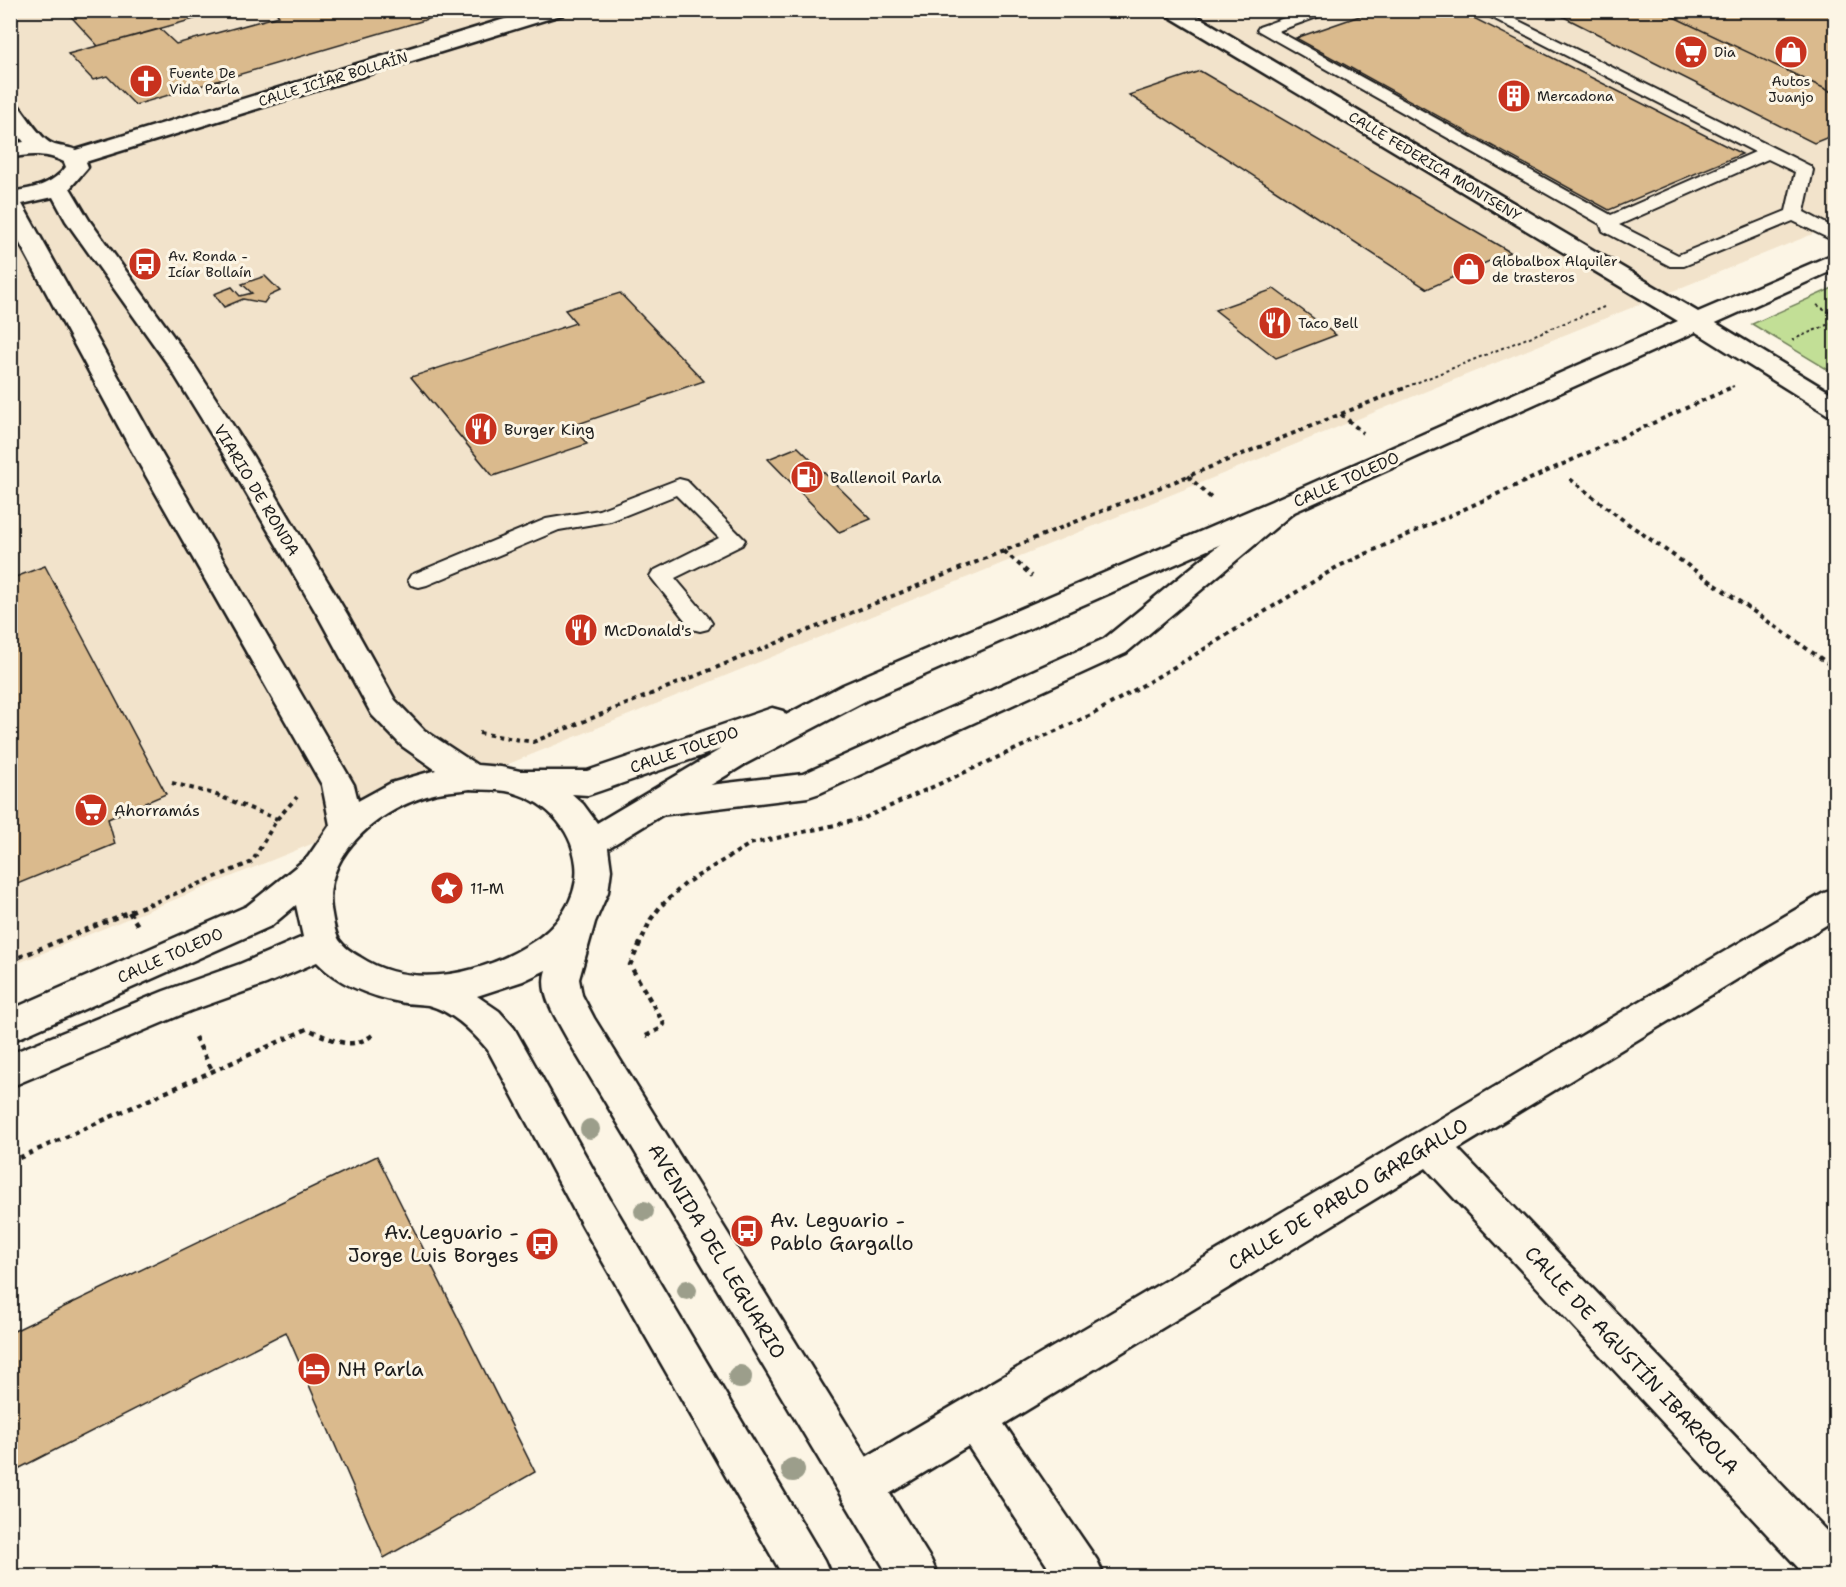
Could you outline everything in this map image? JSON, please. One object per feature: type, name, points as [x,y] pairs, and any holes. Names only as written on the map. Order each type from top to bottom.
[{"type":"street","name":"CALLE ICÍAR BOLLAÍN","points":[[74,158],[557,10]]},
{"type":"street","name":"CALLE FEDERICA MONTSENY","points":[[1172,10],[1646,290],[1836,408]]},
{"type":"street","points":[[10,110],[40,147]]},
{"type":"street","points":[[10,152],[40,147],[61,150],[74,158],[76,167],[71,177],[58,186],[44,193],[10,201],[142,446],[338,785],[347,827]]},
{"type":"street","name":"VIARIO DE RONDA","points":[[58,186],[78,221],[181,365],[238,455],[332,614],[383,707],[413,738],[470,777]]},
{"type":"street","name":"CALLE TOLEDO","points":[[591,842],[660,803],[734,756],[854,693],[1284,506],[1836,260]]},
{"type":"street","points":[[660,803],[808,785],[1115,646],[1284,506]]},
{"type":"street","name":"CALLE TOLEDO","points":[[511,780],[588,783],[713,738],[854,693]]},
{"type":"street","points":[[470,777],[511,780],[547,793],[575,814],[591,842],[595,878],[580,916],[556,945],[521,968],[480,982],[433,991],[388,986],[350,970],[323,944],[311,906],[319,866],[347,827],[383,801],[425,784],[470,777]]},
{"type":"street","name":"CALLE TOLEDO","points":[[10,1027],[259,916],[319,866]]},
{"type":"street","name":"AVENIDA DEL LEGUARIO","points":[[580,916],[561,979],[564,995],[575,1019],[915,1576]]},
{"type":"street","name":"CALLE DE PABLO GARGALLO","points":[[860,1485],[1429,1145],[1828,917]]},
{"type":"street","points":[[10,1071],[177,1001],[253,974],[323,944]]},
{"type":"street","points":[[433,991],[477,1012],[501,1039],[597,1214],[808,1576]]},
{"type":"street","name":"CALLE DE AGUSTÍN IBARROLA","points":[[1429,1145],[1836,1575]]},
{"type":"street","points":[[974,1417],[1082,1576]]},
{"type":"lane","points":[[1323,10],[1265,30],[1611,222]]},
{"type":"lane","points":[[1484,10],[1804,170],[1794,214]]},
{"type":"lane","points":[[1611,222],[1769,152]]},
{"type":"lane","points":[[1611,222],[1609,227],[1677,262],[1794,214]]},
{"type":"lane","points":[[1794,214],[1836,237]]},
{"type":"lane","points":[[419,580],[554,524],[603,516],[679,486],[734,540],[661,576],[700,623]]},
{"type":"path","points":[[471,732],[533,742],[1646,290]]},
{"type":"path","points":[[646,1036],[662,1028],[664,1024],[630,965],[651,919],[658,908],[686,883],[737,851],[750,844],[862,819],[1093,714],[1188,659],[1337,567],[1771,369]]},
{"type":"path","points":[[1570,479],[1628,523],[1836,669]]},
{"type":"path","points":[[10,962],[252,862],[277,819],[300,793],[309,732]]},
{"type":"path","points":[[172,783],[214,794],[277,819]]},
{"type":"path","points":[[10,1162],[307,1029],[351,1046],[362,1044],[375,1033]]},
{"type":"shaded area","points":[[11,11],[1835,11],[1835,225],[11,966]]},
{"type":"green space","points":[[1835,287],[1835,374],[1752,324]]},
{"type":"building","points":[[65,10],[226,10],[98,46]]},
{"type":"building","points":[[274,10],[459,10],[135,105],[107,76],[93,80],[68,54],[160,29],[176,44],[279,16]]},
{"type":"building","name":"Mercadona","points":[[1377,10],[1458,10],[1742,154],[1609,210],[1296,38]]},
{"type":"building","name":"Dia","points":[[1550,10],[1659,10],[1836,94],[1836,134],[1814,143]]},
{"type":"building","name":"Autos Juanjo","points":[[1659,10],[1836,10],[1836,94]]},
{"type":"building","points":[[1200,71],[1510,252],[1427,289],[1129,95]]},
{"type":"building","points":[[265,276],[280,291],[269,296],[264,303],[243,299],[224,307],[214,294],[232,287],[240,296],[252,293],[242,284]]},
{"type":"building","name":"Taco Bell","points":[[1274,289],[1336,335],[1276,358],[1215,310]]},
{"type":"building","points":[[620,293],[704,381],[572,426],[587,444],[493,476],[411,377],[576,323],[565,310]]},
{"type":"building","name":"Ballenoil Parla","points":[[798,447],[871,519],[839,532],[768,459]]},
{"type":"building","points":[[45,566],[166,794],[108,819],[115,844],[10,887],[10,579]]},
{"type":"building","points":[[377,1156],[535,1472],[384,1558],[286,1332],[10,1473],[10,1333]]},
{"type":"place","name":"Dia","points":[[1691,52]]},
{"type":"place","name":"Autos Juanjo","points":[[1791,52]]},
{"type":"place","name":"Fuente De Vida Parla","points":[[146,81]]},
{"type":"place","name":"Mercadona","points":[[1514,96]]},
{"type":"place","name":"Av. Ronda - Icíar Bollaín","points":[[145,264]]},
{"type":"place","name":"Globalbox Alquiler de trasteros","points":[[1469,269]]},
{"type":"place","name":"Taco Bell","points":[[1275,323]]},
{"type":"place","name":"Burger King","points":[[481,429]]},
{"type":"place","name":"Ballenoil Parla","points":[[807,477]]},
{"type":"place","name":"McDonald's","points":[[581,630]]},
{"type":"place","name":"Ahorramás","points":[[91,810]]},
{"type":"place","name":"11-M","points":[[447,888]]},
{"type":"place","name":"Av. Leguario - Pablo Gargallo","points":[[747,1231]]},
{"type":"place","name":"Av. Leguario - Jorge Luis Borges","points":[[542,1244]]},
{"type":"place","name":"NH Parla","points":[[314,1369]]}]
